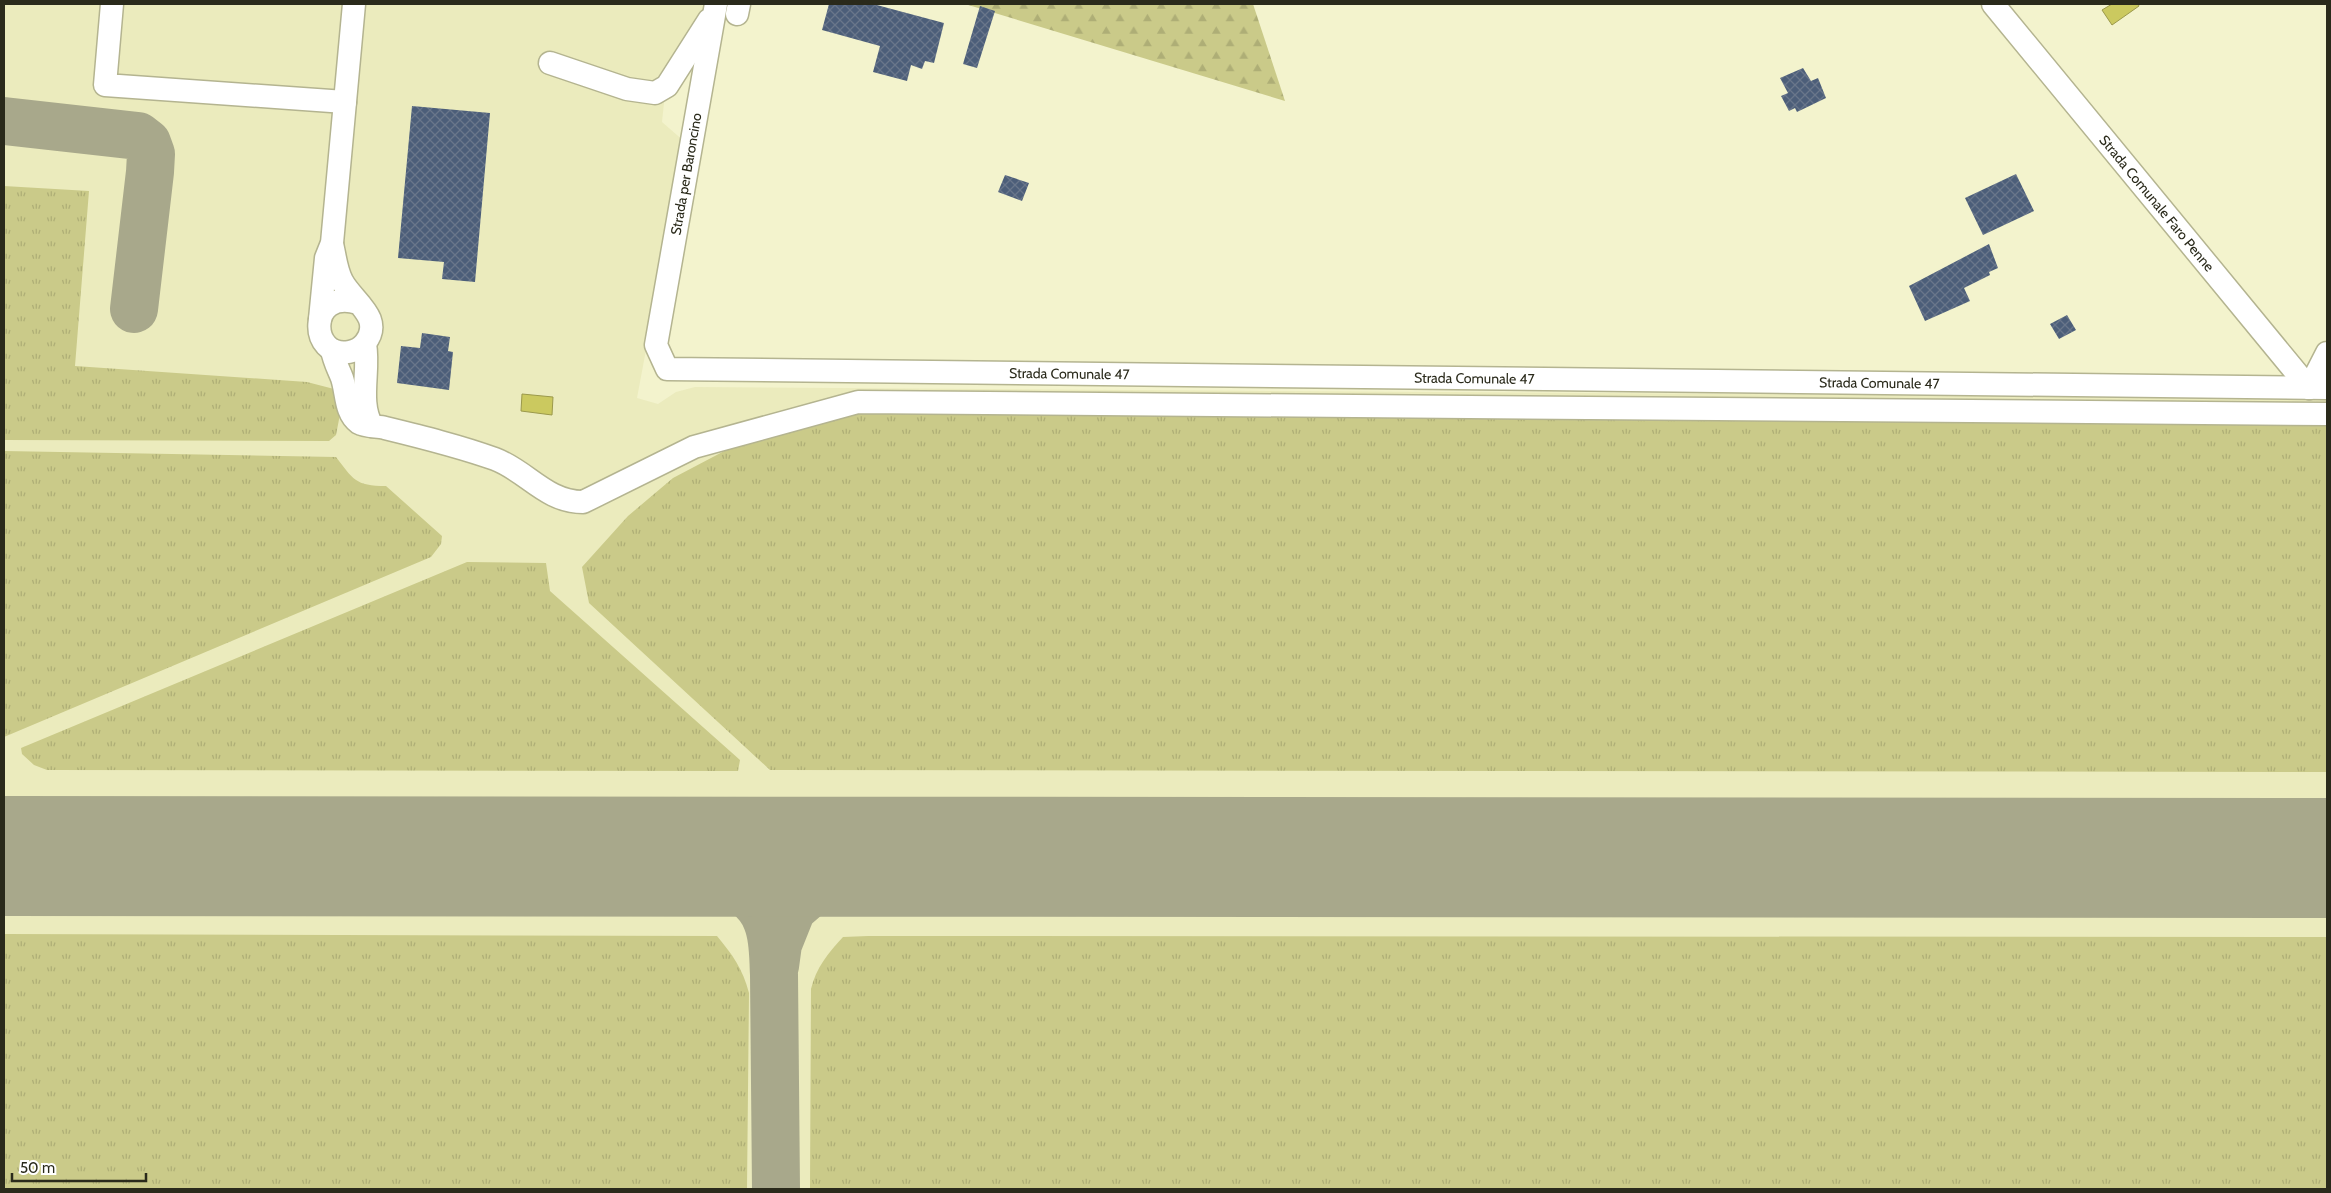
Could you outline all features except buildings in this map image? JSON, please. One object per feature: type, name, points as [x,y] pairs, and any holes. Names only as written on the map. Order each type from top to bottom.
[{"type":"street","points":[[112,4],[105,85],[345,102]]},
{"type":"street","points":[[332,243],[342,281],[358,303],[367,311],[372,322],[371,334],[365,344],[355,351],[343,353],[332,350],[323,342],[319,330],[326,258],[332,243],[354,4]]},
{"type":"street","name":"Strada Comunale Faro Penne","points":[[1993,4],[2318,388]]},
{"type":"street","points":[[550,63],[627,88],[655,93],[666,86],[715,7]]},
{"type":"street","name":"Strada per Baroncino","points":[[656,345],[715,7]]},
{"type":"street","points":[[320,319],[326,308],[335,302],[347,300],[358,303]]},
{"type":"street","points":[[365,344],[368,360],[364,404],[367,417],[372,426]]},
{"type":"street","name":"Strada Comunale 47","points":[[656,345],[666,369],[2318,388]]},
{"type":"street","points":[[332,350],[334,362],[342,377],[353,418],[362,425],[465,448],[499,461],[554,496],[568,502],[582,502],[694,447],[858,402],[2327,414]]},
{"type":"street","points":[[2318,388],[2327,353]]},
{"type":"shaded area","points":[[4,4],[707,4],[667,74],[662,122],[685,142],[637,398],[658,404],[676,392],[695,387],[2327,398],[2327,1189],[4,1189]]},
{"type":"shaded area","points":[[2112,4],[2138,4],[2139,6],[2112,25],[2102,10]]},
{"type":"shaded area","points":[[522,394],[553,397],[552,415],[521,411]]},
{"type":"green space","points":[[965,4],[1253,4],[1285,101]]},
{"type":"green space","points":[[4,186],[89,191],[75,366],[307,382],[334,389],[334,400],[342,404],[336,435],[329,441],[4,440]]},
{"type":"green space","points":[[860,411],[2327,415],[2327,772],[770,770],[589,603],[582,567],[628,516],[673,478],[730,448]]},
{"type":"green space","points":[[4,451],[336,457],[351,476],[361,483],[386,486],[442,536],[441,544],[431,557],[4,737]]},
{"type":"green space","points":[[467,562],[546,563],[550,591],[740,760],[738,771],[47,770],[34,765],[22,754],[21,748]]},
{"type":"green space","points":[[4,934],[717,936],[744,976],[749,993],[747,1189],[4,1189]]},
{"type":"green space","points":[[843,937],[2327,937],[2327,1189],[810,1189],[811,989],[823,961]]},
{"type":"taxiway","points":[[4,121],[138,136],[147,143],[151,154],[150,172],[134,309]]},
{"type":"taxiway","points":[[638,857],[693,869],[730,884],[746,894],[759,906],[767,921],[772,941],[774,975],[776,1189]]},
{"type":"taxiway","points":[[775,966],[778,944],[792,909],[822,883],[857,870],[924,857]]},
{"type":"runway","points":[[4,856],[2327,858]]}]
